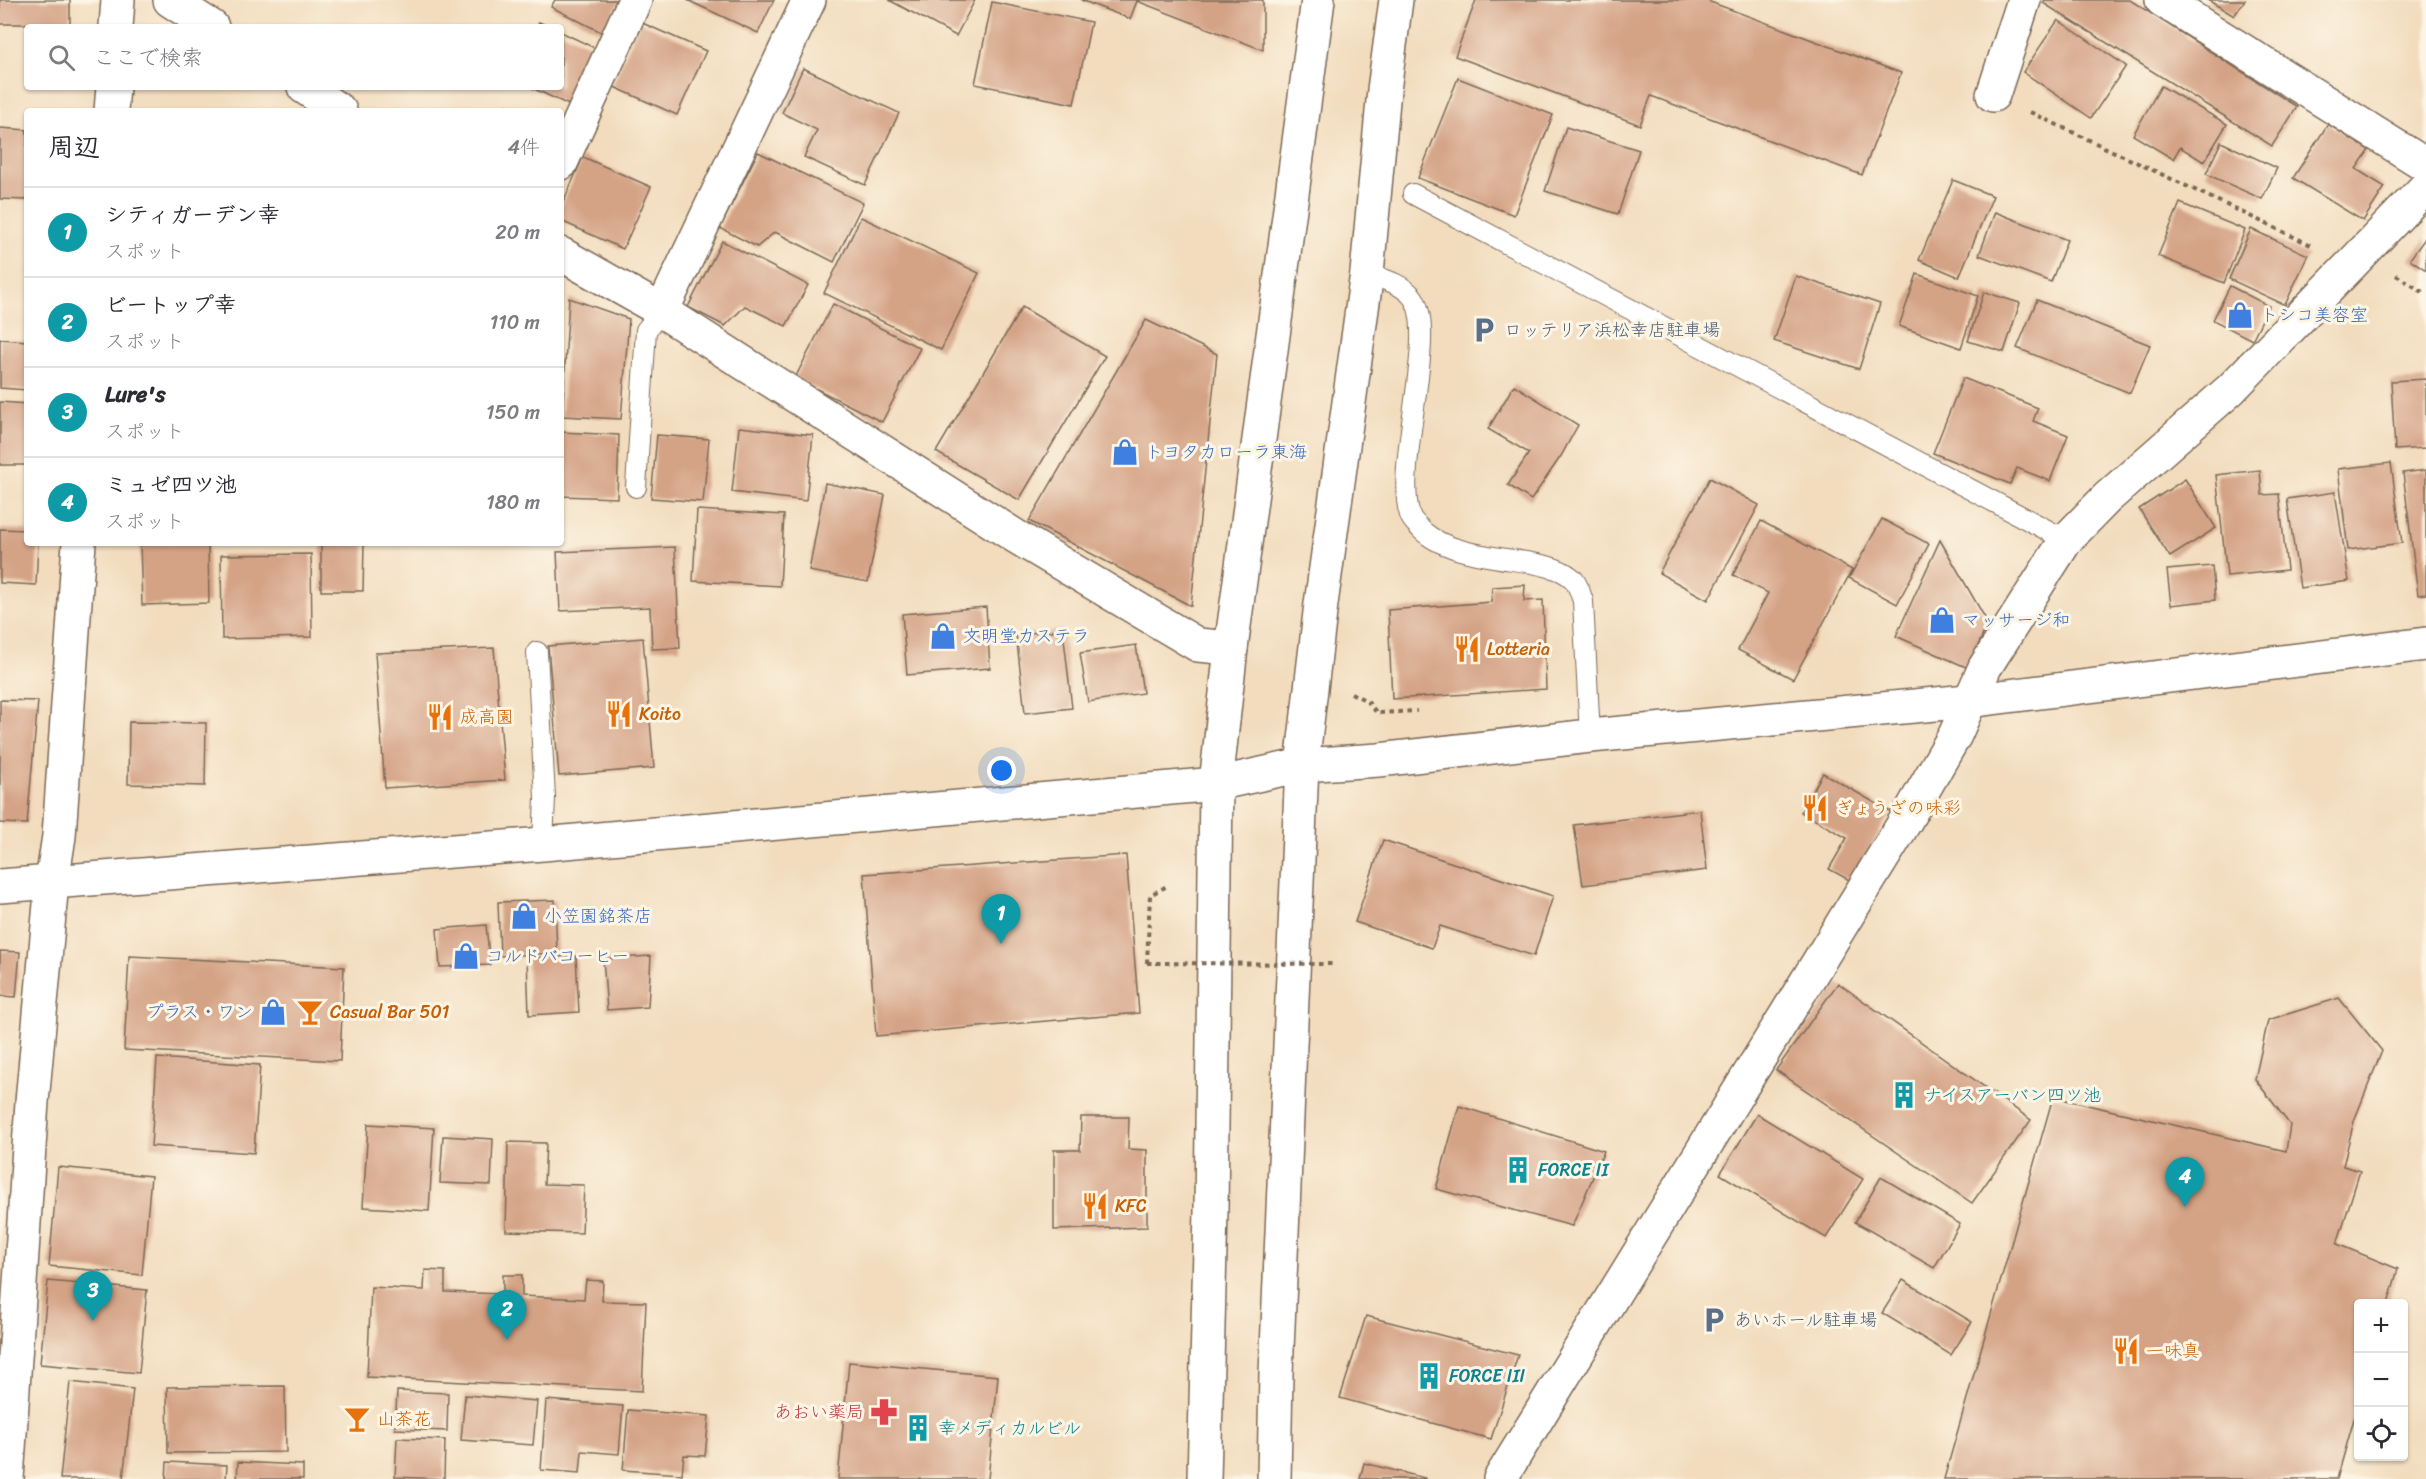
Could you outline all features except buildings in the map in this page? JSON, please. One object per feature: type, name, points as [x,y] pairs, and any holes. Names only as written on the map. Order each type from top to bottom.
[{"type":"street","points":[[117,24],[118,0]]},
{"type":"street","points":[[170,0],[207,24]]},
{"type":"street","points":[[564,156],[635,0]]},
{"type":"street","points":[[662,311],[809,0]]},
{"type":"street","points":[[1204,1479],[1216,783],[1231,648],[1318,0]]},
{"type":"street","points":[[1274,1479],[1277,1349],[1302,765],[1367,273],[1384,90],[1396,0]]},
{"type":"street","points":[[1993,95],[2024,0]]},
{"type":"street","points":[[2162,0],[2426,165]]},
{"type":"street","points":[[111,108],[113,90]]},
{"type":"street","points":[[308,90],[335,108]]},
{"type":"street","points":[[1500,1479],[1906,820],[1955,735],[1968,701],[1985,667],[2066,540],[2107,498],[2231,389],[2426,187]]},
{"type":"street","points":[[564,256],[662,311],[1015,536],[1198,645],[1231,648]]},
{"type":"street","points":[[7,1479],[32,1102],[52,882],[59,836],[79,546]]},
{"type":"street","points":[[0,886],[543,843],[1216,783],[1302,765],[1379,760],[1590,736],[1968,701],[2426,644]]},
{"type":"lane","points":[[1413,194],[2066,540]]},
{"type":"lane","points":[[1367,273],[1401,286],[1413,296],[1420,311],[1422,335],[1408,454],[1407,488],[1410,517],[1424,533],[1444,546],[1555,568],[1574,581],[1583,601],[1590,736]]},
{"type":"lane","points":[[636,487],[646,330],[662,311]]},
{"type":"lane","points":[[537,652],[545,797],[543,843]]},
{"type":"path","points":[[1993,95],[2351,264],[2392,273],[2426,294]]},
{"type":"path","points":[[1352,681],[1350,693],[1367,701],[1377,713],[1424,710]]},
{"type":"path","points":[[1169,885],[1150,895],[1147,963],[1336,964]]},
{"type":"place","name":"トシコ美容室","points":[[2240,315]]},
{"type":"place","name":"ロッテリア浜松幸店駐車場","points":[[1484,330]]},
{"type":"place","name":"トヨタカローラ東海","points":[[1125,452]]},
{"type":"place","name":"マッサージ和","points":[[1942,620]]},
{"type":"place","name":"文明堂カステラ","points":[[943,636]]},
{"type":"place","name":"Lotteria","points":[[1467,649]]},
{"type":"place","name":"Koito","points":[[619,714]]},
{"type":"place","name":"成高園","points":[[440,717]]},
{"type":"place","name":"ぎょうざの味彩","points":[[1815,808]]},
{"type":"place","name":"小笠園銘茶店","points":[[524,916]]},
{"type":"place","name":"シティガーデン幸","points":[[1001,944]]},
{"type":"place","name":"コルドバコーヒー","points":[[466,956]]},
{"type":"place","name":"プラス・ワン","points":[[273,1012]]},
{"type":"place","name":"Casual Bar 501","points":[[310,1012]]},
{"type":"place","name":"ナイスアーバン四ツ池","points":[[1904,1095]]},
{"type":"place","name":"FORCE II","points":[[1518,1170]]},
{"type":"place","name":"KFC","points":[[1095,1206]]},
{"type":"place","name":"ミュゼ四ツ池","points":[[2185,1207]]},
{"type":"place","name":"あいホール駐車場","points":[[1714,1320]]},
{"type":"place","name":"Lure's","points":[[93,1321]]},
{"type":"place","name":"ビートップ幸","points":[[507,1340]]},
{"type":"place","name":"一味真","points":[[2126,1351]]},
{"type":"place","name":"FORCE III","points":[[1429,1376]]},
{"type":"place","name":"あおい薬局","points":[[884,1412]]},
{"type":"place","name":"山茶花","points":[[357,1419]]},
{"type":"place","name":"幸メディカルビル","points":[[918,1428]]}]
